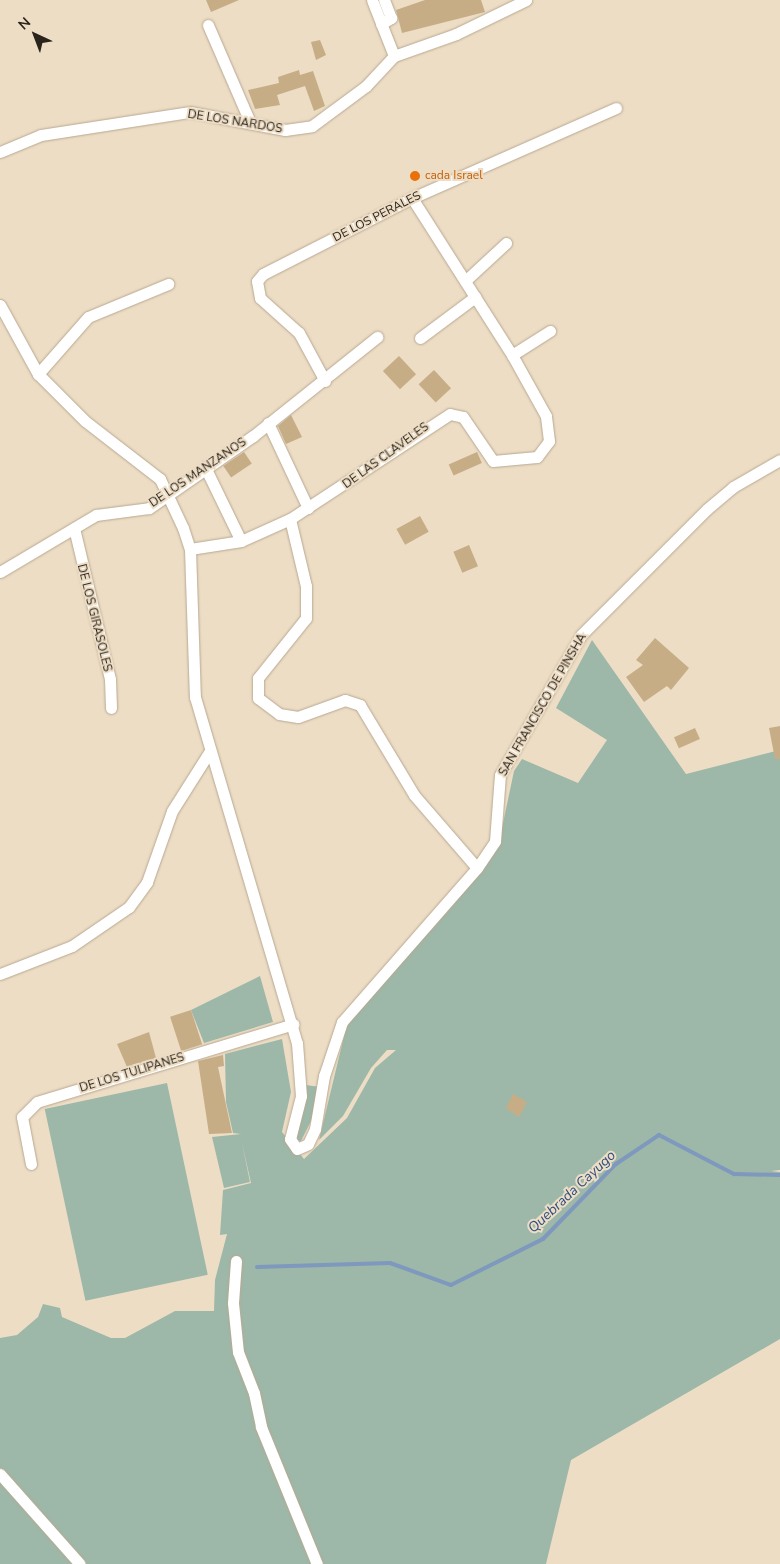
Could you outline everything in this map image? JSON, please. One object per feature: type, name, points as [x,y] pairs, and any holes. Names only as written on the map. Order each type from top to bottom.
[{"type":"street","points":[[372,0],[394,56]]},
{"type":"street","points":[[381,24],[391,18],[384,0]]},
{"type":"street","name":"DE LOS NARDOS","points":[[0,152],[41,135],[190,112],[285,130],[312,126],[366,86],[394,56],[456,34],[526,0]]},
{"type":"street","points":[[208,25],[250,122]]},
{"type":"street","name":"DE LOS PERALES","points":[[325,381],[299,333],[260,298],[257,282],[270,269],[412,198],[616,108]]},
{"type":"street","name":"DE LAS CLAVELES","points":[[190,549],[241,541],[290,519],[450,414],[463,417],[492,461],[537,457],[549,441],[546,416],[512,355],[412,198]]},
{"type":"street","points":[[465,281],[506,243]]},
{"type":"street","points":[[38,374],[88,317],[168,284]]},
{"type":"street","points":[[420,338],[475,297]]},
{"type":"street","points":[[0,305],[38,374],[85,420],[160,479],[190,549],[191,671],[210,751],[243,847],[293,1024]]},
{"type":"street","points":[[512,355],[550,331]]},
{"type":"street","name":"DE LOS MANZANOS","points":[[0,572],[96,515],[149,508],[325,381],[377,337]]},
{"type":"street","points":[[268,423],[308,508]]},
{"type":"street","name":"SAN FRANCISCO DE PINSHA","points":[[293,1024],[301,1096],[291,1133],[297,1149],[308,1144],[315,1130],[324,1076],[342,1022],[477,868],[495,841],[500,775],[581,635],[707,509],[733,487],[780,460]]},
{"type":"street","points":[[205,468],[241,541]]},
{"type":"street","points":[[290,519],[306,586],[306,618],[258,678],[258,698],[279,714],[298,717],[345,700],[360,705],[414,795],[477,868]]},
{"type":"street","name":"DE LOS GIRASOLES","points":[[74,528],[110,679],[111,708]]},
{"type":"street","points":[[0,974],[72,946],[129,907],[146,882],[172,811],[210,751]]},
{"type":"street","name":"DE LOS TULIPANES","points":[[31,1164],[22,1118],[37,1102],[293,1024]]},
{"type":"street","points":[[236,1261],[233,1303],[238,1352],[254,1393],[261,1427],[317,1564]]},
{"type":"street","points":[[0,1474],[80,1564]]},
{"type":"green space","points":[[592,640],[686,774],[780,750],[780,1170],[771,1171],[780,1172],[780,1339],[571,1460],[546,1564],[0,1564],[0,1338],[17,1335],[38,1317],[43,1304],[60,1308],[62,1317],[111,1338],[125,1338],[175,1311],[214,1311],[215,1280],[227,1234],[220,1235],[223,1190],[251,1183],[242,1143],[250,1182],[224,1188],[212,1137],[241,1134],[233,1133],[226,1102],[225,1054],[282,1039],[291,1092],[282,1132],[304,1159],[347,1118],[375,1068],[396,1050],[387,1050],[371,1068],[343,1116],[319,1140],[347,1024],[499,842],[514,771],[522,759],[578,783],[607,740],[556,708]]},
{"type":"green space","points":[[260,976],[273,1022],[204,1043],[191,1010]]},
{"type":"green space","points":[[167,1083],[208,1275],[85,1301],[45,1109]]},
{"type":"green space","points":[[306,1085],[320,1087],[314,1115],[301,1141],[296,1140]]},
{"type":"building","points":[[206,0],[239,0],[211,12]]},
{"type":"building","points":[[425,0],[481,0],[485,12],[402,33],[396,10]]},
{"type":"building","points":[[320,40],[326,55],[316,60],[311,42]]},
{"type":"building","points":[[299,70],[300,75],[313,71],[325,106],[314,111],[305,86],[277,95],[280,105],[255,109],[248,90],[279,83],[278,77]]},
{"type":"building","points":[[399,356],[416,374],[400,389],[383,371]]},
{"type":"building","points":[[434,370],[451,388],[436,403],[419,384]]},
{"type":"building","points":[[291,415],[302,437],[286,444],[278,426]]},
{"type":"building","points":[[244,452],[252,464],[231,478],[223,466]]},
{"type":"building","points":[[477,452],[482,463],[454,476],[449,465]]},
{"type":"building","points":[[420,516],[429,532],[405,545],[396,529]]},
{"type":"building","points":[[469,545],[478,566],[462,573],[453,552]]},
{"type":"building","points":[[655,638],[689,668],[671,690],[667,686],[644,702],[626,677],[643,665],[636,660]]},
{"type":"building","points":[[780,726],[780,759],[775,759],[769,728]]},
{"type":"building","points":[[695,728],[700,739],[679,748],[674,737]]},
{"type":"building","points":[[191,1010],[202,1044],[181,1051],[170,1017]]},
{"type":"building","points":[[149,1032],[156,1058],[127,1067],[117,1044]]},
{"type":"building","points":[[223,1055],[224,1066],[218,1067],[232,1133],[209,1134],[198,1061]]},
{"type":"building","points":[[513,1094],[527,1102],[519,1117],[506,1108]]},
{"type":"waterway","name":"Quebrada Cayugo","points":[[257,1267],[390,1263],[451,1285],[543,1239],[616,1164],[659,1135],[734,1174],[780,1175]]},
{"type":"place","name":"cada Israel","points":[[415,176]]}]
